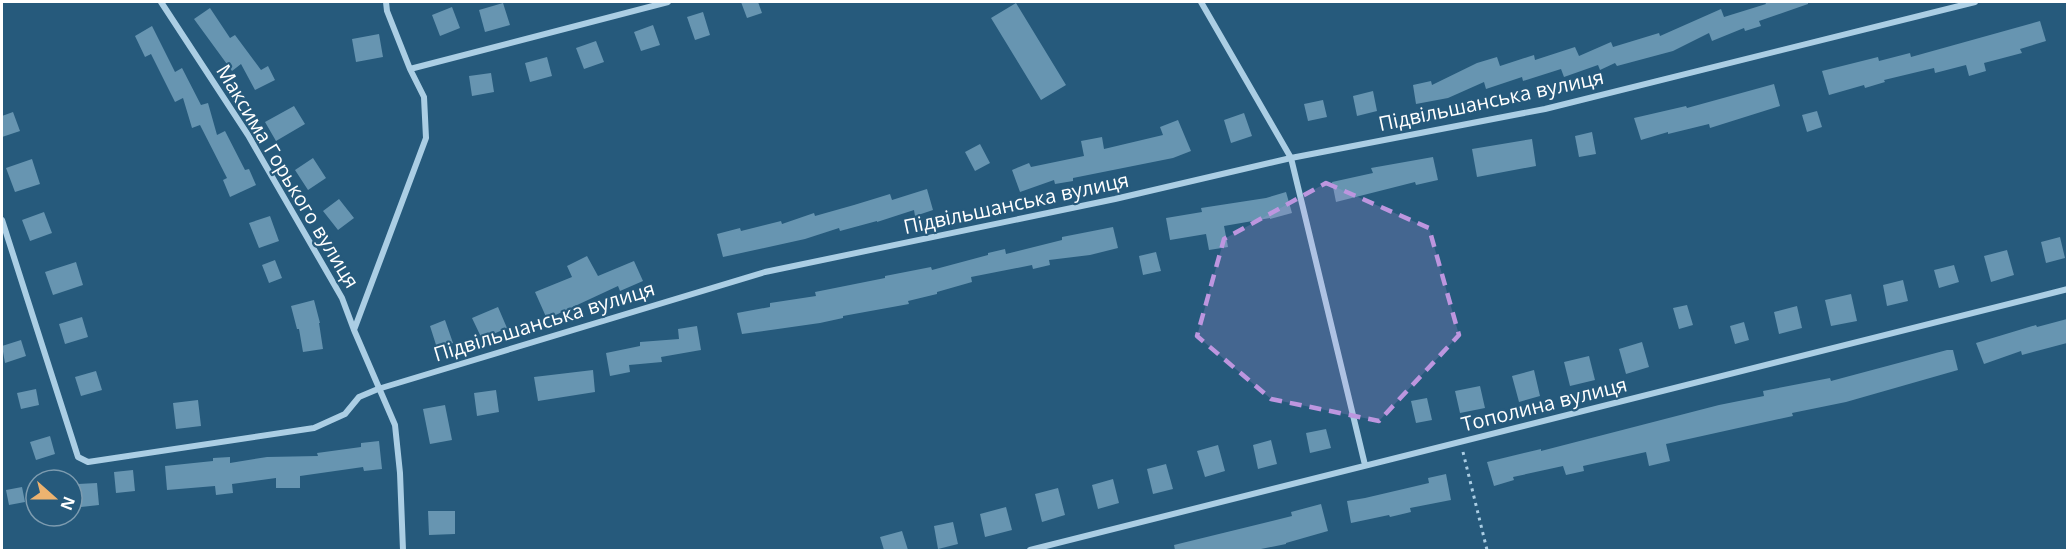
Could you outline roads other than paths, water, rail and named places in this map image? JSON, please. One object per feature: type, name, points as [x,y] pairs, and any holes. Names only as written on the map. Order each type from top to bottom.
[{"type":"street","name":"Максима Горького вулиця","points":[[160,2],[248,135],[342,298],[394,425],[400,473],[403,550]]},
{"type":"street","points":[[354,330],[426,138],[424,97],[410,69],[387,11],[386,2]]},
{"type":"street","points":[[410,69],[668,2]]},
{"type":"street","points":[[1201,2],[1292,158],[1365,465]]},
{"type":"street","name":"Підвільшанська вулиця","points":[[2,220],[78,458],[88,462],[314,428],[345,414],[359,397],[378,389],[765,272],[1115,199],[1292,158],[1545,109],[1975,2]]},
{"type":"street","name":"Тополина вулиця","points":[[1030,550],[2067,289]]}]
